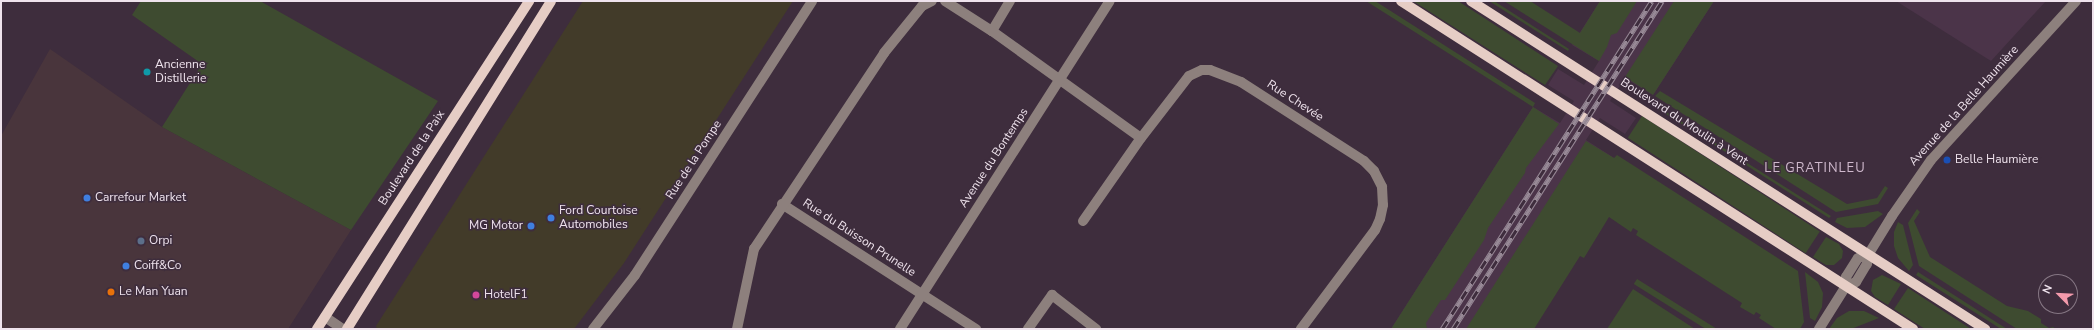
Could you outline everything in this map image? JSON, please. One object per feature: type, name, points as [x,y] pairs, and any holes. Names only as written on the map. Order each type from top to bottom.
[{"type":"main road","name":"Boulevard de la Paix","points":[[317,329],[529,1]]},
{"type":"main road","points":[[347,329],[551,1]]},
{"type":"main road","points":[[1401,1],[1912,329]]},
{"type":"main road","name":"Boulevard du Moulin à Vent","points":[[1471,1],[1985,329]]},
{"type":"street","name":"Rue de la Pompe","points":[[593,329],[635,275],[812,1]]},
{"type":"street","name":"Rue du Buisson Prunelle","points":[[738,329],[754,249],[782,204],[884,53],[922,6],[932,1]]},
{"type":"street","points":[[945,1],[992,31],[1059,81],[1141,138]]},
{"type":"street","points":[[992,31],[1010,1]]},
{"type":"street","name":"Avenue du Bontemps","points":[[900,329],[1110,1]]},
{"type":"street","name":"Avenue de la Belle Haumière","points":[[1819,329],[1846,286],[1856,282],[1867,264],[1868,255],[1931,160],[2076,1]]},
{"type":"street","name":"Rue Chevée","points":[[1083,221],[1141,138],[1189,76],[1202,70],[1210,70],[1241,82],[1364,162],[1374,171],[1382,187],[1383,205],[1380,219],[1375,230],[1301,329]]},
{"type":"street","name":"Rue du Buisson Prunelle","points":[[782,204],[976,329]]},
{"type":"street","points":[[1028,329],[1052,295],[1096,329]]},
{"type":"street","points":[[325,317],[343,329]]},
{"type":"shaded area","points":[[583,1],[793,1],[624,263],[574,329],[377,329],[376,326]]},
{"type":"shaded area","points":[[1600,1],[1714,1],[1653,95],[1625,78],[1610,101],[1636,118],[1625,134],[1600,118],[1586,140],[1614,158],[1505,329],[1391,329],[1533,107],[1560,123],[1574,101],[1548,85],[1558,69],[1584,85],[1599,61],[1572,45]]},
{"type":"shaded area","points":[[1896,1],[2046,1],[1991,61]]},
{"type":"shaded area","points":[[50,49],[162,127],[351,230],[288,329],[1,329],[1,136]]},
{"type":"green space","points":[[141,1],[260,1],[438,101],[351,230],[162,127],[202,64],[132,15]]},
{"type":"green space","points":[[1366,1],[1375,1],[1535,103],[1533,107]]},
{"type":"green space","points":[[1413,1],[1458,1],[1558,66],[1545,85]]},
{"type":"green space","points":[[1489,1],[1494,1],[1569,49],[1568,51]]},
{"type":"green space","points":[[1504,1],[1530,1],[1580,33],[1600,1],[1637,1],[1617,33],[1611,35],[1607,47],[1599,61]]},
{"type":"green space","points":[[1674,1],[1714,1],[1653,95],[1625,77]]},
{"type":"green space","points":[[1660,91],[1847,204],[1877,198],[1885,186],[1888,188],[1878,204],[1836,212],[1655,96]]},
{"type":"green space","points":[[1651,102],[1831,216],[1829,218],[1650,104]]},
{"type":"green space","points":[[1533,107],[1559,124],[1526,168],[1525,173],[1488,228],[1484,240],[1445,300],[1441,300],[1426,323],[1427,329],[1391,329]]},
{"type":"green space","points":[[1642,116],[1820,231],[1806,253],[1628,138]]},
{"type":"green space","points":[[1586,141],[1614,158],[1617,155],[1798,271],[1804,322],[1800,329],[1776,329],[1759,318],[1761,315],[1756,312],[1754,315],[1740,307],[1742,303],[1636,235],[1638,231],[1633,228],[1631,232],[1609,217],[1584,258],[1580,256],[1534,329],[1466,329]]},
{"type":"green space","points":[[1917,209],[1920,212],[1914,221],[1930,257],[2007,306],[2028,311],[2041,319],[2041,323],[2049,328],[2053,327],[2056,329],[2017,329],[1919,266],[1908,223]]},
{"type":"green space","points":[[1878,211],[1883,214],[1865,227],[1847,228],[1835,222],[1837,218]]},
{"type":"green space","points":[[1898,222],[1903,225],[1913,265],[1909,271],[1898,258],[1894,246],[1894,232]]},
{"type":"green space","points":[[1826,237],[1839,244],[1843,251],[1842,258],[1834,265],[1826,265],[1813,257]]},
{"type":"green space","points":[[1805,272],[1818,282],[1823,293],[1822,307],[1815,321],[1810,318]]},
{"type":"green space","points":[[1918,272],[2007,329],[2001,329],[1916,275]]},
{"type":"green space","points":[[1882,275],[1901,284],[1888,305],[1875,297],[1871,291],[1873,280]]},
{"type":"green space","points":[[1637,279],[1716,328],[1706,329],[1634,284]]},
{"type":"green space","points":[[1908,288],[1971,329],[1925,329],[1894,309]]},
{"type":"green space","points":[[1633,289],[1695,329],[1607,329]]},
{"type":"green space","points":[[1849,311],[1864,311],[1879,318],[1851,329],[1829,329],[1837,318]]},
{"type":"railway","points":[[1442,329],[1652,1]]},
{"type":"railway","points":[[1453,329],[1662,1]]},
{"type":"place","name":"Ancienne Distillerie","points":[[147,72]]},
{"type":"place","name":"Belle Haumière","points":[[1947,160]]},
{"type":"place","name":"Carrefour Market","points":[[87,198]]},
{"type":"place","name":"Ford Courtoise Automobiles","points":[[551,218]]},
{"type":"place","name":"MG Motor","points":[[531,226]]},
{"type":"place","name":"Orpi","points":[[141,241]]},
{"type":"place","name":"Coiff&Co","points":[[126,266]]},
{"type":"place","name":"Le Man Yuan","points":[[111,292]]},
{"type":"place","name":"HotelF1","points":[[476,295]]},
{"type":"district","name":"LE GRATINLEU","points":[[1815,168]]}]
